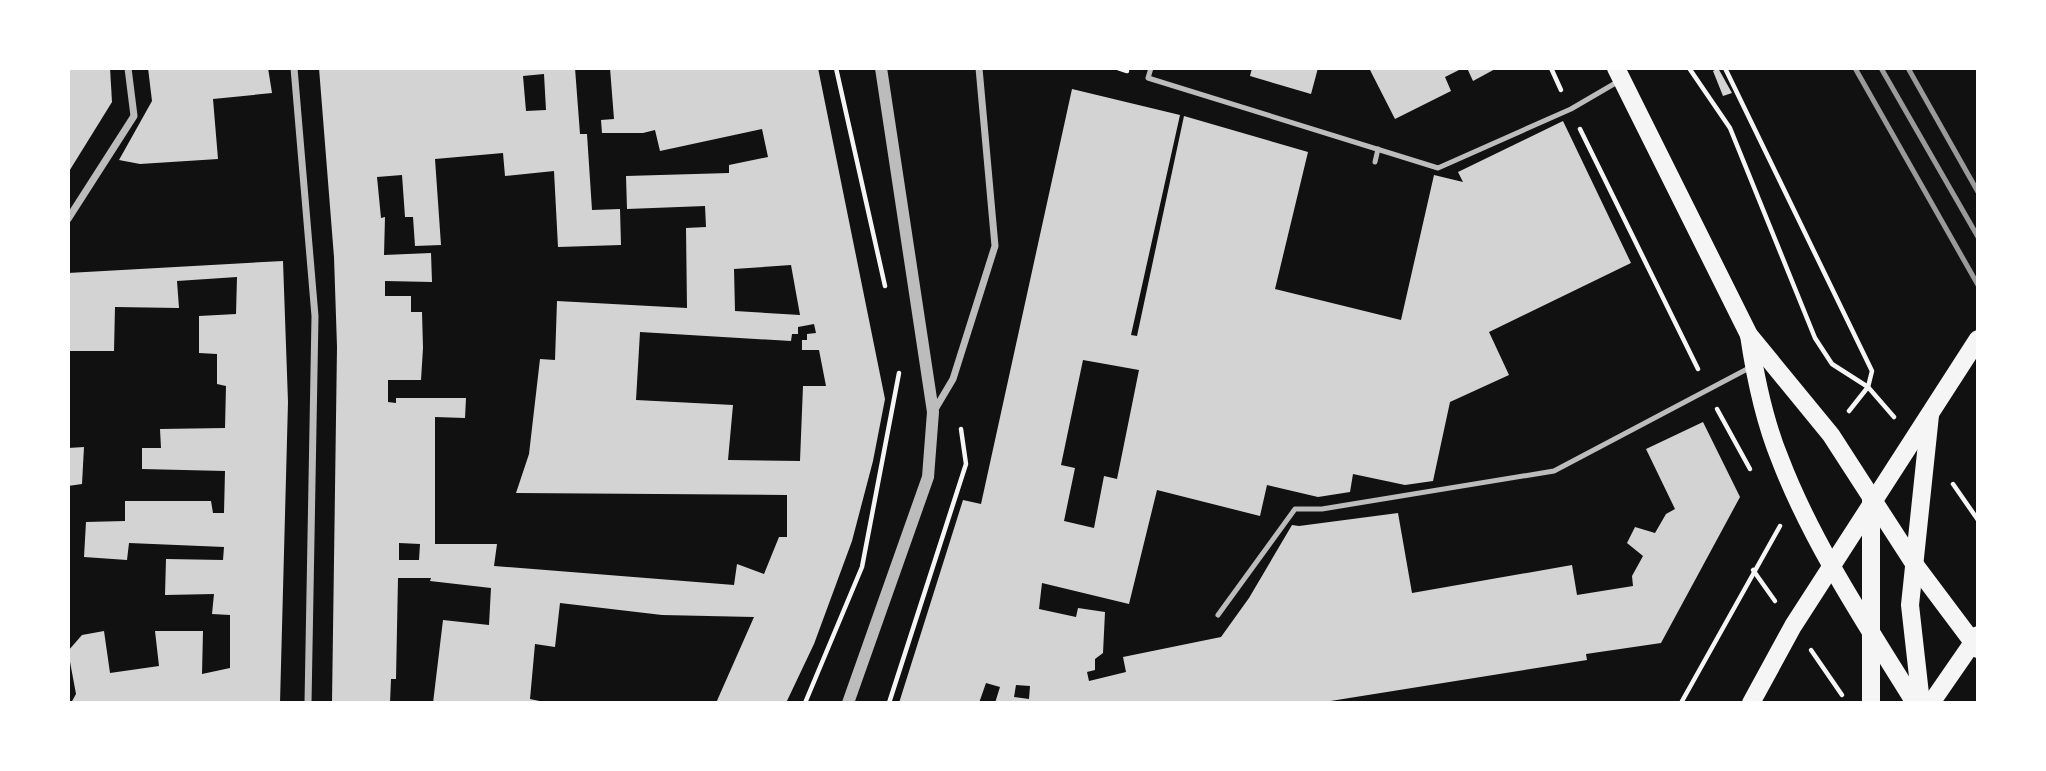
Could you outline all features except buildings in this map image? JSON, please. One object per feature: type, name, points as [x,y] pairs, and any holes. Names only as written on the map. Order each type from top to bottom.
[{"type":"main road","points":[[1619,74],[1749,335],[1830,435],[1915,565],[1976,642],[1931,703]]},
{"type":"main road","points":[[1749,335],[1753,366],[1780,459],[1831,565],[1915,703]]},
{"type":"main road","points":[[1751,703],[1831,565],[1978,339]]},
{"type":"main road","points":[[1921,703],[1910,605],[1930,411]]},
{"type":"main road","points":[[1871,501],[1871,703]]},
{"type":"street","points":[[68,219],[134,116],[128,68]]},
{"type":"street","points":[[294,68],[316,316],[308,703]]},
{"type":"street","points":[[848,703],[922,498],[928,477],[933,412],[881,68]]},
{"type":"street","points":[[933,412],[953,379],[995,246],[979,68]]},
{"type":"lane","points":[[1151,68],[1148,78],[1438,168],[1571,109],[1619,74]]},
{"type":"lane","points":[[1375,162],[1378,149]]},
{"type":"lane","points":[[1218,615],[1295,509],[1322,509],[1554,471],[1753,366]]},
{"type":"path","points":[[836,68],[887,295]]},
{"type":"path","points":[[1551,68],[1709,391],[1752,472]]},
{"type":"path","points":[[1689,68],[1730,128],[1815,338],[1832,364],[1868,387],[1913,439]]},
{"type":"path","points":[[1725,68],[1872,371],[1868,387]]},
{"type":"path","points":[[805,703],[862,567],[901,362]]},
{"type":"path","points":[[1682,703],[1780,525],[1775,514]]},
{"type":"railway","points":[[1855,68],[1978,285]]},
{"type":"railway","points":[[1881,68],[1978,237]]},
{"type":"railway","points":[[1908,68],[1978,192]]}]
